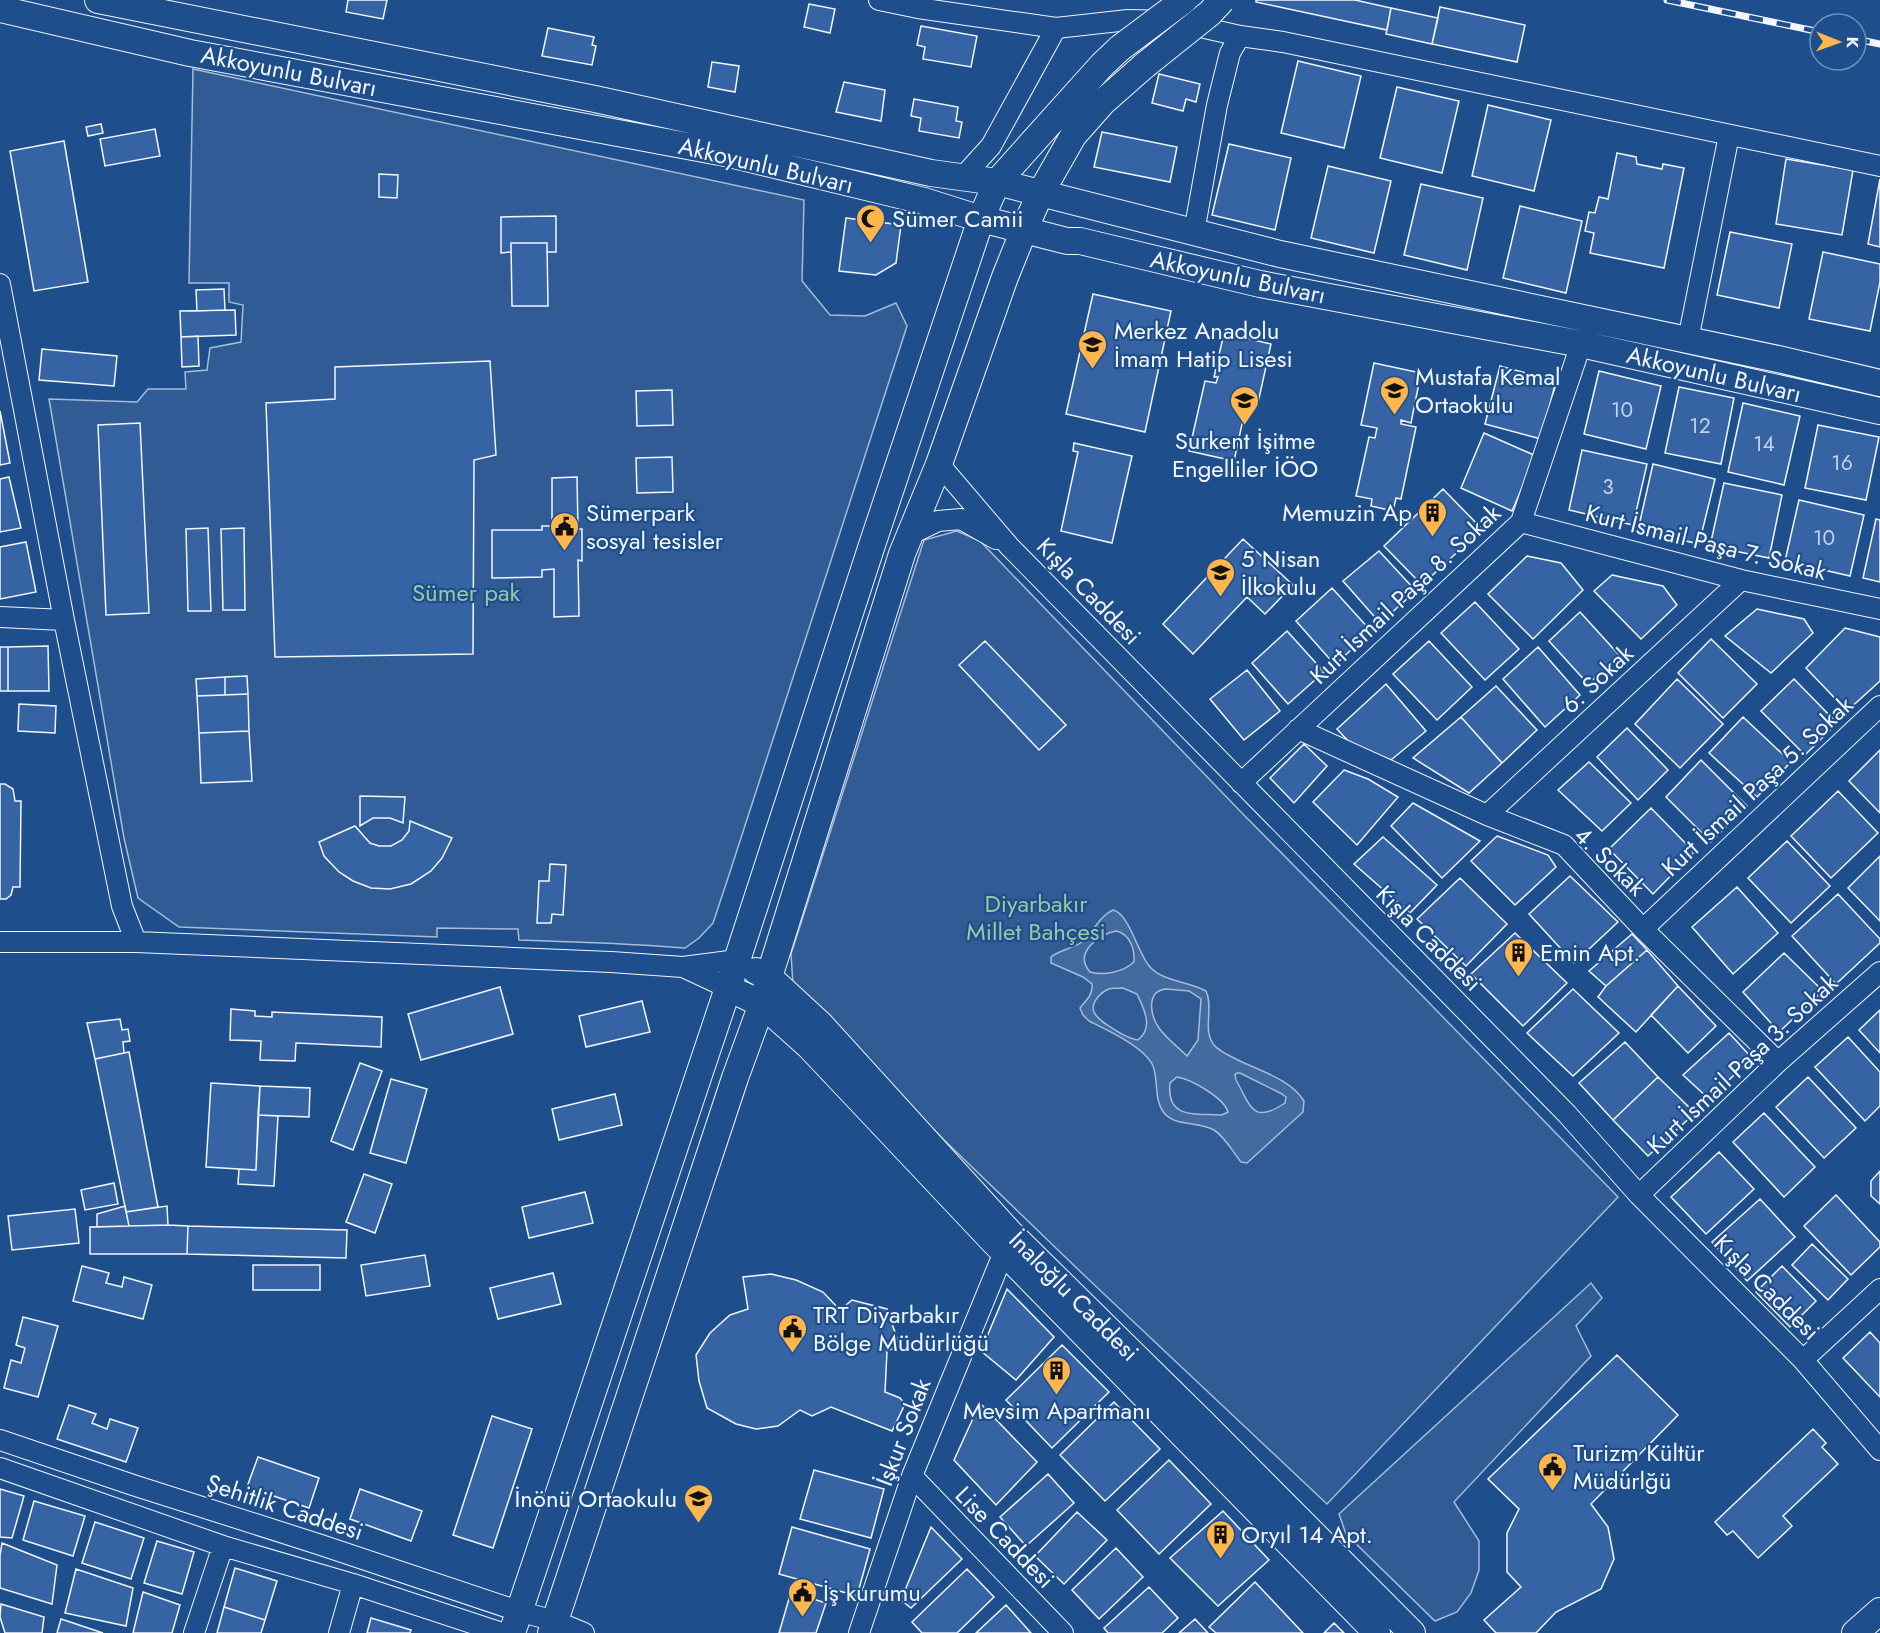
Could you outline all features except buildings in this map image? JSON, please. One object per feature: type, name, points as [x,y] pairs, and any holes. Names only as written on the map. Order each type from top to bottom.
[{"type":"main road","name":"Akkoyunlu Bulvarı","points":[[98,0],[595,99],[931,173],[997,183],[1280,254],[1880,383]]},
{"type":"main road","points":[[515,1622],[728,988],[868,556],[981,219],[997,183],[1102,65],[1120,48],[1184,0]]},
{"type":"main road","points":[[553,1627],[735,1078],[762,1004],[895,577],[939,464],[1024,230],[1040,194],[1073,136],[1103,102],[1210,13],[1222,0]]},
{"type":"main road","name":"Akkoyunlu Bulvarı","points":[[0,9],[201,55],[725,153],[924,201],[981,219],[1067,241],[1080,241],[1260,284],[1581,344],[1880,411]]},
{"type":"main road","name":"İnaloğlu Caddesi","points":[[736,960],[769,977],[820,1024],[1010,1233],[1412,1633]]},
{"type":"main road","name":"İnaloğlu Caddesi","points":[[728,988],[762,1004],[809,1046],[1004,1252],[1377,1633]]},
{"type":"main road","points":[[1855,1633],[1880,1611]]},
{"type":"street","points":[[879,0],[918,8],[1056,28],[1128,20],[1174,21],[1880,166]]},
{"type":"street","points":[[962,178],[991,146],[1056,28]]},
{"type":"street","points":[[1194,232],[1217,105],[1230,53],[1240,36]]},
{"type":"street","points":[[1688,340],[1729,135]]},
{"type":"street","points":[[0,284],[64,620],[122,906],[136,942]]},
{"type":"street","name":"Kurt İsmail Paşa 8. Sokak","points":[[1241,783],[1521,522],[1581,344]]},
{"type":"street","name":"Kışla Caddesi","points":[[939,464],[1009,546],[1567,1114],[1639,1195],[1803,1360],[1880,1450]]},
{"type":"street","points":[[911,534],[938,521],[962,519],[1009,546]]},
{"type":"street","name":"Kurt İsmail Paşa 7. Sokak","points":[[1521,522],[1741,580],[1880,609]]},
{"type":"street","name":"6. Sokak","points":[[1487,815],[1741,580]]},
{"type":"street","points":[[0,617],[64,620]]},
{"type":"street","name":"Kurt İsmail Paşa 5. Sokak","points":[[1642,929],[1880,706]]},
{"type":"street","name":"4. Sokak","points":[[1298,729],[1487,815],[1564,845],[1642,929],[1778,1062]]},
{"type":"street","points":[[0,942],[136,942],[599,961],[683,968],[736,960]]},
{"type":"street","points":[[683,968],[728,988]]},
{"type":"street","name":"Kurt İsmail Paşa 3. Sokak","points":[[1639,1195],[1778,1062],[1880,972]]},
{"type":"street","name":"İşkur Sokak","points":[[859,1633],[912,1476],[1004,1252]]},
{"type":"street","points":[[1803,1360],[1880,1289]]},
{"type":"street","name":"Şehitlik Caddesi","points":[[0,1440],[321,1545],[515,1622],[584,1633]]},
{"type":"street","points":[[0,1468],[224,1546],[353,1584],[502,1633]]},
{"type":"street","name":"Lise Caddesi","points":[[912,1476],[1062,1633]]},
{"type":"street","points":[[194,1633],[224,1546]]},
{"type":"street","points":[[339,1633],[353,1584]]},
{"type":"green space","name":"Sümer pak","points":[[193,69],[804,200],[802,281],[830,315],[865,316],[896,303],[907,326],[728,878],[713,923],[699,938],[685,948],[519,940],[518,929],[437,928],[437,937],[179,927],[138,898],[124,838],[49,399],[137,402],[148,389],[186,389],[185,372],[207,370],[210,348],[241,342],[243,305],[229,302],[229,283],[189,283]]},
{"type":"green space","name":"Diyarbakır Millet Bahçesi","points":[[957,531],[980,541],[1239,810],[1618,1197],[1327,1504],[942,1138],[793,985],[791,954],[924,540]]},
{"type":"green space","points":[[1591,1283],[1602,1298],[1576,1326],[1591,1356],[1454,1502],[1479,1541],[1479,1570],[1471,1593],[1457,1612],[1435,1621],[1346,1534],[1339,1514]]},
{"type":"shaded area","points":[[1113,910],[1124,918],[1146,961],[1155,972],[1206,991],[1209,1004],[1209,1033],[1216,1047],[1283,1081],[1304,1101],[1303,1112],[1247,1163],[1241,1162],[1214,1130],[1176,1121],[1166,1115],[1159,1104],[1155,1072],[1149,1059],[1134,1046],[1089,1021],[1080,1008],[1090,994],[1092,984],[1083,977],[1051,963],[1051,957],[1082,942]],"holes":[[[1116,931],[1125,935],[1134,952],[1134,962],[1113,972],[1101,974],[1090,972],[1084,958],[1086,951],[1096,940]],[[1123,988],[1137,994],[1145,1012],[1147,1024],[1143,1035],[1138,1040],[1109,1027],[1094,1012],[1095,1002],[1109,989]],[[1166,989],[1189,991],[1201,999],[1198,1040],[1187,1056],[1165,1035],[1153,1017],[1153,999],[1160,991]],[[1240,1073],[1282,1094],[1286,1097],[1285,1103],[1266,1112],[1254,1110],[1235,1075]],[[1177,1077],[1198,1085],[1214,1095],[1228,1112],[1222,1115],[1185,1112],[1178,1109],[1170,1095],[1170,1083]]]},
{"type":"railway","points":[[1667,0],[1808,29]]},
{"type":"railway","points":[[1868,42],[1880,44]]},
{"type":"place","name":"Sümer Camii","points":[[871,244]]},
{"type":"place","name":"Merkez Anadolu İmam Hatip Lisesi","points":[[1093,370]]},
{"type":"place","name":"Mustafa Kemal Ortaokulu","points":[[1394,416]]},
{"type":"place","name":"Surkent İşitme Engelliler İÖO","points":[[1245,426]]},
{"type":"place","name":"Memuzin Ap","points":[[1433,538]]},
{"type":"place","name":"Sümerpark sosyal tesisler","points":[[565,552]]},
{"type":"place","name":"5 Nisan İlkokulu","points":[[1220,598]]},
{"type":"place","name":"Emin Apt.","points":[[1519,978]]},
{"type":"place","name":"TRT Diyarbakır Bölge Müdürlüğü","points":[[792,1354]]},
{"type":"place","name":"Mevsim Apartmanı","points":[[1057,1396]]},
{"type":"place","name":"Turizm Kültür Müdürlğü","points":[[1552,1492]]},
{"type":"place","name":"İnönü Ortaokulu","points":[[698,1524]]},
{"type":"place","name":"Oryıl 14 Apt.","points":[[1220,1560]]},
{"type":"place","name":"İş kurumu","points":[[802,1618]]}]
